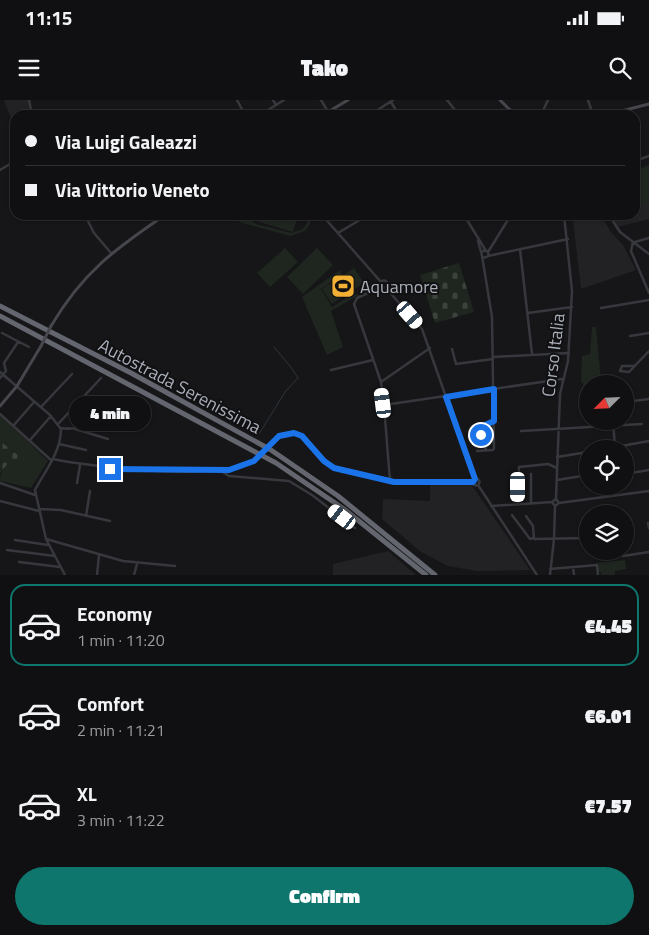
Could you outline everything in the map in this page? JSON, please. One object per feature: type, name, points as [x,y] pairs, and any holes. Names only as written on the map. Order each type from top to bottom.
[{"type":"highway","name":"Autostrada Serenissima","points":[[0,306],[131,373],[271,450],[338,496],[435,575]]},
{"type":"highway","name":"Autostrada Serenissima","points":[[0,316],[276,463],[344,509],[426,575]]},
{"type":"street","points":[[273,100],[276,105]]},
{"type":"street","points":[[268,110],[284,100]]},
{"type":"street","points":[[334,110],[348,100]]},
{"type":"street","points":[[447,100],[455,110]]},
{"type":"street","points":[[500,100],[509,109]]},
{"type":"street","points":[[378,110],[392,101]]},
{"type":"street","points":[[626,110],[649,104]]},
{"type":"street","points":[[88,220],[94,232],[111,253]]},
{"type":"street","points":[[0,406],[17,386],[74,290],[111,253],[158,220]]},
{"type":"street","points":[[326,220],[381,282],[383,287],[422,329],[475,479],[479,480],[478,485]]},
{"type":"street","points":[[338,233],[360,220]]},
{"type":"street","points":[[467,220],[488,254]]},
{"type":"street","points":[[485,267],[488,254],[508,220]]},
{"type":"street","name":"Corso Italia","points":[[556,500],[556,468],[562,379],[569,353],[572,306],[565,220]]},
{"type":"street","points":[[612,220],[620,232],[649,254]]},
{"type":"street","points":[[633,242],[649,238]]},
{"type":"street","points":[[477,451],[493,450],[494,448],[492,317],[485,267],[478,239]]},
{"type":"street","points":[[482,255],[568,239]]},
{"type":"street","points":[[633,242],[631,251],[649,293]]},
{"type":"street","points":[[520,249],[532,354]]},
{"type":"street","points":[[482,255],[488,254]]},
{"type":"street","points":[[381,282],[386,281],[383,287],[354,300],[381,382],[390,481]]},
{"type":"street","points":[[601,308],[649,300]]},
{"type":"street","points":[[528,313],[572,306]]},
{"type":"street","points":[[2,333],[29,347]]},
{"type":"street","points":[[630,336],[649,333]]},
{"type":"street","points":[[0,378],[6,370],[4,363],[18,342]]},
{"type":"street","points":[[381,382],[430,348]]},
{"type":"street","points":[[452,349],[457,364],[532,354],[569,353]]},
{"type":"street","points":[[634,366],[622,366],[620,370],[629,372],[649,351]]},
{"type":"street","points":[[331,370],[373,360]]},
{"type":"street","points":[[2,373],[51,416],[60,428],[59,444],[35,490],[35,495],[48,545],[65,575]]},
{"type":"street","points":[[41,407],[72,374]]},
{"type":"street","points":[[58,424],[101,378]]},
{"type":"street","points":[[384,404],[446,397],[562,379]]},
{"type":"street","points":[[634,401],[649,399]]},
{"type":"street","points":[[14,426],[34,402]]},
{"type":"street","points":[[60,428],[75,429],[90,424],[107,404],[124,409]]},
{"type":"street","points":[[0,414],[52,460],[80,465],[126,470],[221,470],[240,468],[256,459],[279,436],[294,433],[302,436],[329,465],[390,481],[473,482],[478,485],[536,575]]},
{"type":"street","points":[[30,440],[51,416]]},
{"type":"street","points":[[486,450],[481,430],[487,423],[494,421]]},
{"type":"street","points":[[634,424],[642,424]]},
{"type":"street","points":[[522,431],[579,427]]},
{"type":"street","points":[[75,429],[78,432],[108,439]]},
{"type":"street","points":[[634,444],[649,441]]},
{"type":"street","points":[[59,444],[86,450]]},
{"type":"street","points":[[557,456],[579,453]]},
{"type":"street","points":[[518,504],[519,467],[548,464],[556,468]]},
{"type":"street","points":[[77,483],[80,465]]},
{"type":"street","points":[[221,470],[229,476],[289,481],[312,495],[355,528]]},
{"type":"street","points":[[634,472],[649,470]]},
{"type":"street","points":[[530,502],[531,474]]},
{"type":"street","points":[[556,480],[579,476]]},
{"type":"street","points":[[0,483],[31,492],[35,495]]},
{"type":"street","points":[[31,492],[35,490]]},
{"type":"street","points":[[86,516],[90,491]]},
{"type":"street","points":[[555,506],[559,503],[649,491]]},
{"type":"street","points":[[491,506],[552,502],[556,500],[559,503]]},
{"type":"street","points":[[0,501],[39,510],[61,510],[110,521]]},
{"type":"street","points":[[550,575],[555,506],[552,502]]},
{"type":"street","points":[[512,516],[530,539],[579,538]]},
{"type":"street","points":[[526,516],[533,526],[533,538]]},
{"type":"street","points":[[648,523],[649,528]]},
{"type":"street","points":[[46,539],[137,564],[175,566]]},
{"type":"street","points":[[16,540],[48,545]]},
{"type":"street","points":[[7,550],[55,556]]},
{"type":"street","points":[[634,554],[649,552]]},
{"type":"street","points":[[97,575],[99,555]]},
{"type":"street","points":[[19,562],[60,567]]},
{"type":"street","points":[[134,575],[137,564]]},
{"type":"street","points":[[550,569],[597,565],[598,575]]},
{"type":"street","points":[[573,567],[574,575]]},
{"type":"shaded area","points":[[4,100],[28,100],[30,110],[10,110],[10,116]]},
{"type":"shaded area","points":[[640,200],[649,203],[649,219],[618,227],[613,220],[640,220]]},
{"type":"shaded area","points":[[573,220],[604,220],[610,231],[623,245],[636,270],[581,289]]},
{"type":"shaded area","points":[[471,484],[530,570],[477,571],[448,566],[421,552],[382,519],[383,499],[430,501],[430,485]]},
{"type":"shaded area","points":[[388,551],[416,575],[333,575],[333,564]]},
{"type":"green space","points":[[649,165],[649,203],[640,200],[640,168]]},
{"type":"green space","points":[[240,220],[250,220],[256,224],[291,233],[303,229],[307,220],[310,220],[305,231],[290,236],[239,222]]},
{"type":"green space","points":[[253,220],[297,220],[293,232]]},
{"type":"green space","points":[[285,248],[298,262],[270,287],[257,273]]},
{"type":"green space","points":[[317,248],[333,265],[303,294],[287,277]]},
{"type":"green space","points":[[459,263],[474,312],[435,323],[420,275]]},
{"type":"green space","name":"Aquamore","points":[[354,268],[364,283],[332,304],[322,289]]},
{"type":"green space","points":[[340,270],[342,275],[321,289],[332,307],[354,293],[356,295],[366,291],[331,311],[343,347],[327,355],[302,297]]},
{"type":"green space","points":[[592,327],[596,327],[600,375],[581,375],[582,356],[590,354]]},
{"type":"green space","points":[[0,415],[48,461],[31,488],[0,481],[3,469],[18,456],[0,441]]},
{"type":"green space","points":[[0,441],[19,456],[11,465],[8,463],[0,474]]},
{"type":"green space","points":[[625,560],[626,569],[615,571],[615,575],[601,575],[601,572],[597,572],[596,563]]},
{"type":"waterway","points":[[259,434],[285,392],[298,378],[274,347]]},
{"type":"place","name":"Aquamore","points":[[343,286]]},
{"type":"route","points":[[110,469],[229,470],[240,468],[254,461],[279,436],[294,433],[302,436],[324,461],[334,468],[394,482],[465,484],[473,482],[475,479],[446,397],[494,389],[494,421],[483,426],[481,435]]}]
